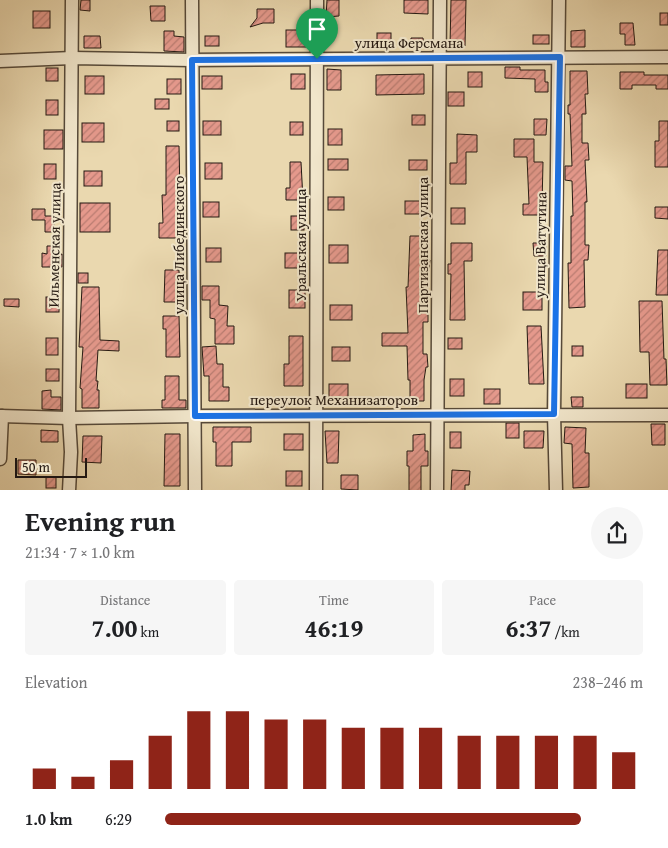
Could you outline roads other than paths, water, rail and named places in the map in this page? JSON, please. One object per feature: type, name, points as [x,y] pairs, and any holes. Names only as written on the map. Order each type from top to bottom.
[{"type":"street","name":"Ильменская улица","points":[[69,490],[71,452],[69,418],[72,0]]},
{"type":"street","name":"улица Либединского","points":[[192,0],[195,490]]},
{"type":"street","name":"Уральская улица","points":[[316,490],[317,0]]},
{"type":"street","name":"Партизанская улица","points":[[437,490],[440,0]]},
{"type":"street","name":"улица Ватутина","points":[[556,490],[554,414],[560,57],[559,0]]},
{"type":"street","name":"улица Ферсмана","points":[[0,61],[72,58],[192,60],[668,57]]},
{"type":"street","name":"переулок Механизаторов","points":[[1,416],[69,418],[316,415],[668,415]]},
{"type":"street","points":[[0,459],[1,416]]}]
